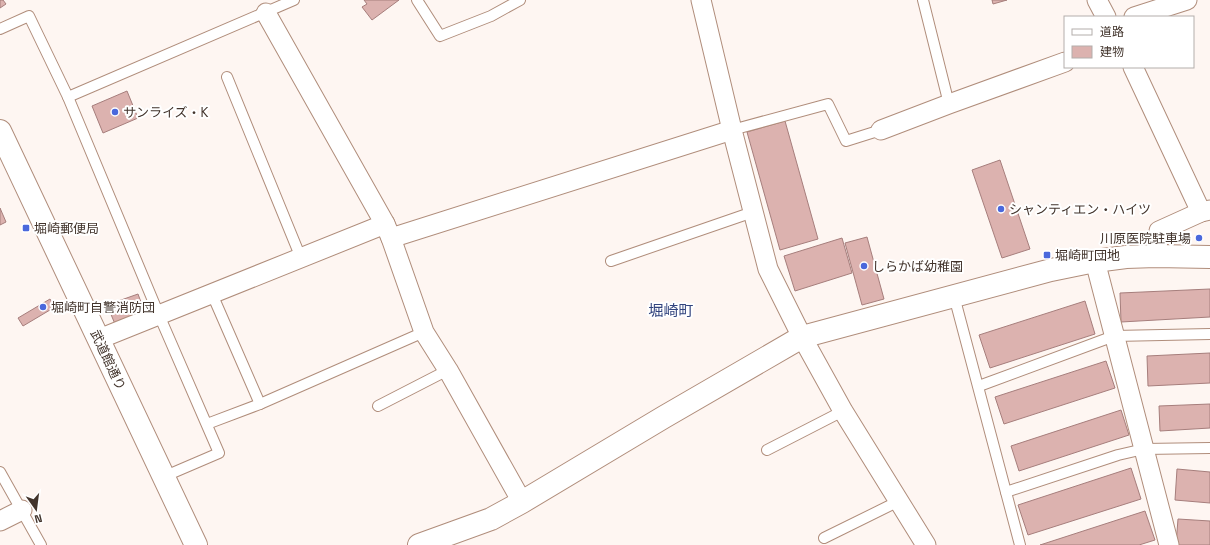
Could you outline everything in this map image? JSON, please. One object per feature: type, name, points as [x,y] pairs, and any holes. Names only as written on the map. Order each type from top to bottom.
[{"type":"street","points":[[701,0],[732,130],[768,269],[802,337],[843,411],[926,545]]},
{"type":"street","points":[[1097,0],[1105,16]]},
{"type":"street","points":[[1137,16],[1187,0]]},
{"type":"street","points":[[266,13],[388,231],[424,332],[448,370],[522,502]]},
{"type":"street","points":[[881,130],[1064,62]]},
{"type":"street","points":[[1134,68],[1205,211],[1159,231],[1156,256]]},
{"type":"street","points":[[99,339],[301,258],[732,130]]},
{"type":"street","name":"武道館通り","points":[[0,131],[196,545]]},
{"type":"street","points":[[419,545],[491,519],[802,337],[1051,270],[1095,261],[1126,257],[1210,256]]},
{"type":"street","points":[[1095,261],[1169,545]]},
{"type":"street","points":[[0,521],[22,510]]},
{"type":"lane","points":[[68,97],[294,0]]},
{"type":"lane","points":[[418,0],[440,36],[491,16],[520,0]]},
{"type":"lane","points":[[923,0],[949,104]]},
{"type":"lane","points":[[0,29],[29,16],[68,97],[159,316],[219,453],[163,477]]},
{"type":"lane","points":[[228,77],[301,258]]},
{"type":"lane","points":[[732,130],[828,104],[846,141],[881,130]]},
{"type":"lane","points":[[611,260],[753,212]]},
{"type":"lane","points":[[212,294],[260,404]]},
{"type":"lane","points":[[954,296],[1020,545]]},
{"type":"lane","points":[[207,424],[260,404],[424,332]]},
{"type":"lane","points":[[979,386],[1114,336],[1210,334]]},
{"type":"lane","points":[[378,406],[448,370]]},
{"type":"lane","points":[[767,450],[843,411]]},
{"type":"lane","points":[[1006,492],[1118,455],[1144,449],[1210,448]]},
{"type":"lane","points":[[0,472],[41,545]]},
{"type":"lane","points":[[824,538],[899,501]]},
{"type":"building","points":[[0,0],[3,0],[6,4],[0,8]]},
{"type":"building","points":[[364,0],[399,0],[372,20],[362,7],[367,4]]},
{"type":"building","points":[[992,0],[1007,0],[993,4]]},
{"type":"building","name":"サンライズ・K","points":[[127,91],[138,118],[103,133],[92,106]]},
{"type":"building","points":[[785,121],[818,239],[780,250],[747,132]]},
{"type":"building","name":"シャンティエン・ハイツ","points":[[1000,160],[1030,249],[1002,258],[972,170]]},
{"type":"building","points":[[0,208],[6,222],[0,225]]},
{"type":"building","points":[[867,237],[884,299],[862,305],[845,243]]},
{"type":"building","points":[[842,238],[852,273],[795,291],[784,256]]},
{"type":"building","points":[[1210,289],[1210,317],[1121,322],[1120,293]]},
{"type":"building","points":[[138,294],[145,313],[115,324],[107,305]]},
{"type":"building","points":[[50,299],[55,307],[23,326],[18,318]]},
{"type":"building","points":[[1085,301],[1095,334],[990,368],[979,335]]},
{"type":"building","points":[[1210,353],[1210,383],[1148,386],[1147,356]]},
{"type":"building","points":[[1106,361],[1115,388],[1004,424],[995,397]]},
{"type":"building","points":[[1210,404],[1210,428],[1160,431],[1159,406]]},
{"type":"building","points":[[1121,410],[1129,435],[1019,471],[1011,446]]},
{"type":"building","points":[[1131,468],[1141,499],[1028,535],[1018,505]]},
{"type":"building","points":[[1177,469],[1210,472],[1210,503],[1175,500]]},
{"type":"building","points":[[1145,511],[1155,540],[1139,545],[1040,545]]},
{"type":"building","points":[[1178,519],[1210,521],[1210,545],[1176,545]]},
{"type":"place","name":"サンライズ・K","points":[[115,112]]},
{"type":"place","name":"シャンティエン・ハイツ","points":[[1001,209]]},
{"type":"place","name":"堀崎郵便局","points":[[26,228]]},
{"type":"place","name":"川原医院駐車場","points":[[1199,238]]},
{"type":"place","name":"堀崎町団地","points":[[1047,255]]},
{"type":"place","name":"しらかば幼稚園","points":[[864,266]]},
{"type":"place","name":"堀崎町自警消防団","points":[[43,307]]},
{"type":"district","name":"堀崎町","points":[[671,310]]}]
